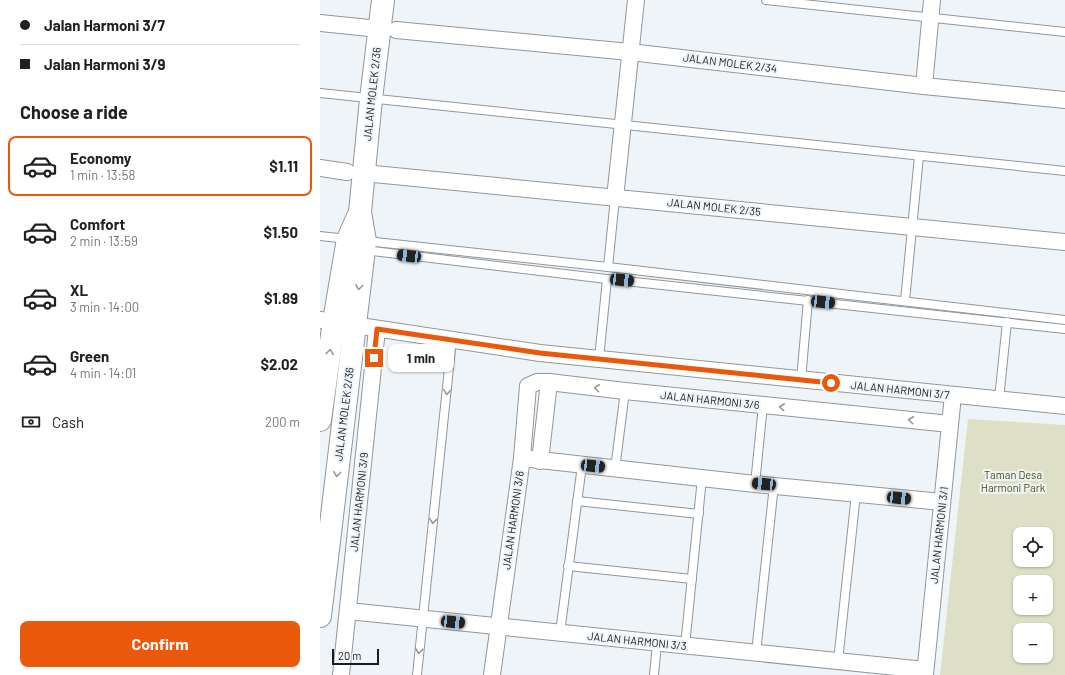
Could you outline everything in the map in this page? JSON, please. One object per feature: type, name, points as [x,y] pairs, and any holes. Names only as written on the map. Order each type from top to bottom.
[{"type":"street","name":"JALAN MOLEK 2/36","points":[[320,420],[336,322],[359,243],[360,212],[356,172],[387,30],[383,0]]},
{"type":"street","points":[[615,198],[636,0]]},
{"type":"street","points":[[924,86],[932,0]]},
{"type":"street","name":"JALAN MOLEK 2/34","points":[[320,23],[630,52],[924,86],[1065,100]]},
{"type":"street","name":"JALAN MOLEK 2/35","points":[[320,168],[1065,242]]},
{"type":"street","name":"JALAN MOLEK 2/36","points":[[320,616],[336,322]]},
{"type":"street","name":"JALAN HARMONI 3/7","points":[[336,322],[540,353],[1065,406]]},
{"type":"street","name":"JALAN HARMONI 3/9","points":[[341,675],[377,329]]},
{"type":"street","name":"JALAN HARMONI 3/8","points":[[492,675],[522,458],[528,386],[536,382],[549,382]]},
{"type":"street","points":[[540,461],[549,382]]},
{"type":"street","name":"JALAN HARMONI 3/6","points":[[549,382],[950,424]]},
{"type":"street","name":"JALAN HARMONI 3/1","points":[[925,673],[953,395]]},
{"type":"street","points":[[522,458],[755,484],[942,502]]},
{"type":"street","name":"JALAN HARMONI 3/3","points":[[348,611],[838,661],[925,673]]},
{"type":"lane","points":[[766,0],[1065,32]]},
{"type":"lane","points":[[320,93],[1065,172]]},
{"type":"lane","points":[[905,301],[919,156]]},
{"type":"lane","points":[[608,267],[615,198]]},
{"type":"lane","points":[[320,236],[607,279],[1065,329]]},
{"type":"lane","points":[[359,243],[608,267],[1065,320]]},
{"type":"lane","points":[[599,359],[607,279]]},
{"type":"lane","points":[[801,380],[808,300]]},
{"type":"lane","points":[[999,399],[1007,322]]},
{"type":"lane","points":[[417,675],[452,339]]},
{"type":"lane","points":[[615,469],[625,391]]},
{"type":"lane","points":[[755,484],[763,405]]},
{"type":"lane","points":[[560,633],[582,465]]},
{"type":"lane","points":[[685,646],[702,478]]},
{"type":"lane","points":[[756,653],[774,485]]},
{"type":"lane","points":[[838,661],[856,494]]},
{"type":"lane","points":[[577,500],[698,514]]},
{"type":"lane","points":[[568,566],[692,579]]},
{"type":"lane","points":[[654,675],[657,643]]},
{"type":"green space","name":"Taman Desa Harmoni Park","points":[[968,419],[1065,425],[1065,675],[940,675]]},
{"type":"route","points":[[374,358],[377,329],[540,353],[831,383]]}]
